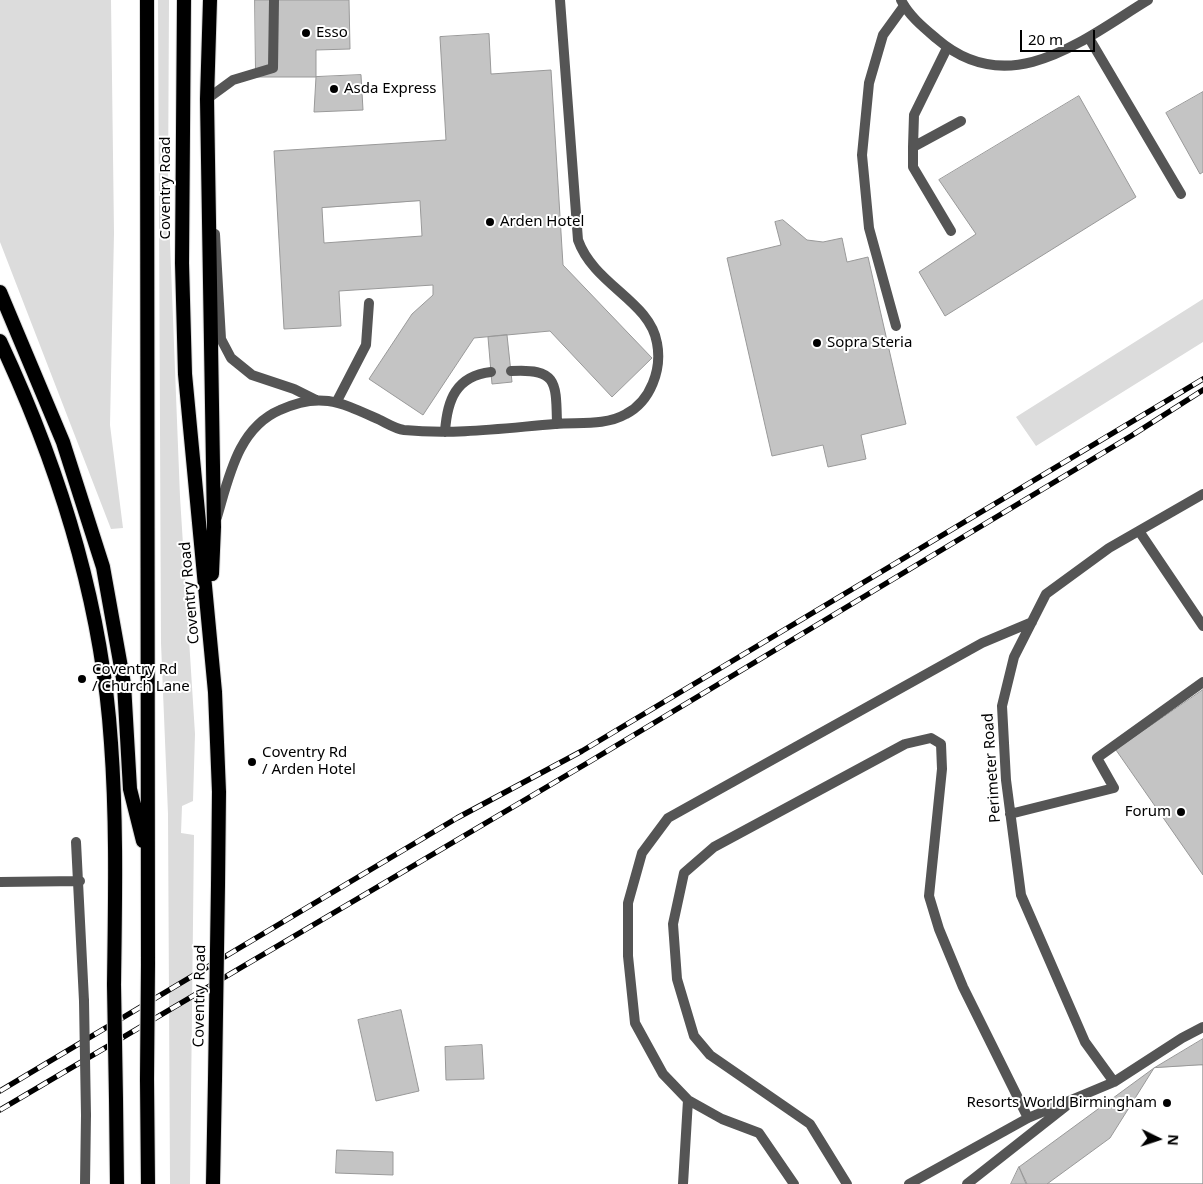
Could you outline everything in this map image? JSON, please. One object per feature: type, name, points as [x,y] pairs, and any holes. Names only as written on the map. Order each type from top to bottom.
[{"type":"highway","name":"Coventry Road","points":[[147,0],[148,1184]]},
{"type":"highway","name":"Coventry Road","points":[[184,0],[182,264],[185,374],[210,628],[219,792],[213,1184]]},
{"type":"highway","points":[[210,0],[206,99],[214,527],[210,628]]},
{"type":"highway","points":[[0,292],[63,442],[103,567],[124,684],[130,789],[148,862]]},
{"type":"highway","points":[[0,341],[70,518],[87,588],[101,663],[111,742],[115,828],[114,985],[117,1184]]},
{"type":"street","points":[[206,99],[233,80],[273,68],[274,0]]},
{"type":"street","points":[[214,527],[237,455],[251,431],[277,410],[304,401],[337,401],[402,430],[444,432],[609,421],[634,409],[645,397],[658,369],[659,351],[654,332],[646,318],[595,271],[587,260],[578,240],[560,0]]},
{"type":"street","points":[[896,326],[869,228],[862,155],[868,84],[883,35],[903,3],[922,26],[947,48],[987,64],[1008,66],[1052,57],[1089,38],[1148,0]]},
{"type":"street","points":[[1089,38],[1182,194]]},
{"type":"street","points":[[947,48],[914,115],[913,166],[951,231]]},
{"type":"street","points":[[913,147],[961,122]]},
{"type":"street","points":[[207,136],[223,345],[238,366],[252,375],[294,388],[317,400]]},
{"type":"street","points":[[337,401],[366,345],[369,303]]},
{"type":"street","points":[[511,371],[531,369],[541,372],[550,378],[556,394],[557,424]]},
{"type":"street","points":[[444,432],[449,404],[456,391],[466,379],[491,372]]},
{"type":"street","name":"Perimeter Road","points":[[1114,1082],[1085,1042],[1021,895],[1006,780],[1002,706],[1014,657],[1046,594],[1109,548],[1203,494]]},
{"type":"street","points":[[1139,531],[1203,626]]},
{"type":"street","points":[[794,1184],[759,1133],[722,1119],[688,1100],[663,1074],[635,1023],[628,956],[628,903],[642,852],[668,818],[982,643],[1032,622]]},
{"type":"street","points":[[1010,814],[1114,788],[1097,758],[1203,682]]},
{"type":"street","points":[[847,1184],[810,1124],[710,1055],[694,1036],[677,979],[674,924],[684,873],[714,847],[906,744],[931,738],[941,744],[942,769],[929,896],[939,929],[963,987],[1028,1118]]},
{"type":"street","points":[[76,842],[80,881],[84,1001],[86,1184]]},
{"type":"street","points":[[0,882],[80,881]]},
{"type":"street","points":[[909,1184],[1028,1118],[1114,1082],[1182,1038],[1203,1028]]},
{"type":"street","points":[[967,1184],[1077,1098]]},
{"type":"street","points":[[682,1184],[688,1100]]},
{"type":"shaded area","points":[[0,0],[111,0],[114,233],[110,425],[123,528],[111,529],[0,242]]},
{"type":"shaded area","points":[[158,0],[169,0],[168,192],[180,497],[195,734],[193,801],[182,806],[181,833],[194,835],[190,1184],[170,1184],[168,814],[161,643]]},
{"type":"shaded area","points":[[1203,299],[1203,342],[1036,446],[1016,417]]},
{"type":"building","points":[[255,0],[349,0],[350,49],[316,50],[316,77],[256,77]]},
{"type":"building","name":"Arden Hotel","points":[[489,34],[491,74],[551,70],[563,265],[652,358],[612,397],[550,331],[474,338],[423,415],[369,379],[412,314],[433,295],[433,285],[339,291],[341,326],[284,329],[274,151],[446,140],[440,37]],"holes":[[[420,201],[422,236],[324,243],[322,208]]]},
{"type":"building","points":[[361,75],[363,110],[314,112],[316,77]]},
{"type":"building","points":[[1203,92],[1203,172],[1200,174],[1166,113]]},
{"type":"building","points":[[1079,96],[1136,197],[945,316],[919,272],[976,234],[939,180]]},
{"type":"building","name":"Sopra Steria","points":[[783,220],[807,240],[823,242],[842,238],[847,262],[868,257],[906,424],[861,435],[866,459],[828,467],[823,445],[772,456],[727,258],[781,245],[775,222]]},
{"type":"building","points":[[507,335],[512,382],[492,384],[488,337]]},
{"type":"building","name":"Forum","points":[[1203,690],[1203,875],[1116,750]]},
{"type":"building","points":[[401,1010],[419,1091],[376,1101],[358,1020]]},
{"type":"building","name":"Resorts World Birmingham","points":[[1203,1039],[1203,1184],[1026,1184],[1019,1167],[1154,1068]]},
{"type":"building","points":[[482,1045],[484,1079],[446,1080],[445,1047]]},
{"type":"building","name":"Resorts World Birmingham","points":[[1203,1065],[1203,1184],[1047,1184],[1110,1138],[1154,1068]]},
{"type":"building","points":[[337,1150],[393,1152],[393,1175],[336,1173]]},
{"type":"building","points":[[1019,1167],[1027,1184],[1011,1184]]},
{"type":"railway","points":[[0,1091],[457,818],[582,751],[1203,379]]},
{"type":"railway","points":[[0,1110],[589,762],[1131,436],[1203,390]]},
{"type":"place","name":"Esso","points":[[306,33]]},
{"type":"place","name":"Asda Express","points":[[334,89]]},
{"type":"place","name":"Arden Hotel","points":[[490,222]]},
{"type":"place","name":"Sopra Steria","points":[[817,343]]},
{"type":"place","name":"Coventry Rd / Church Lane","points":[[82,679]]},
{"type":"place","name":"Coventry Rd / Arden Hotel","points":[[252,762]]},
{"type":"place","name":"Forum","points":[[1181,812]]},
{"type":"place","name":"Resorts World Birmingham","points":[[1167,1103]]}]
